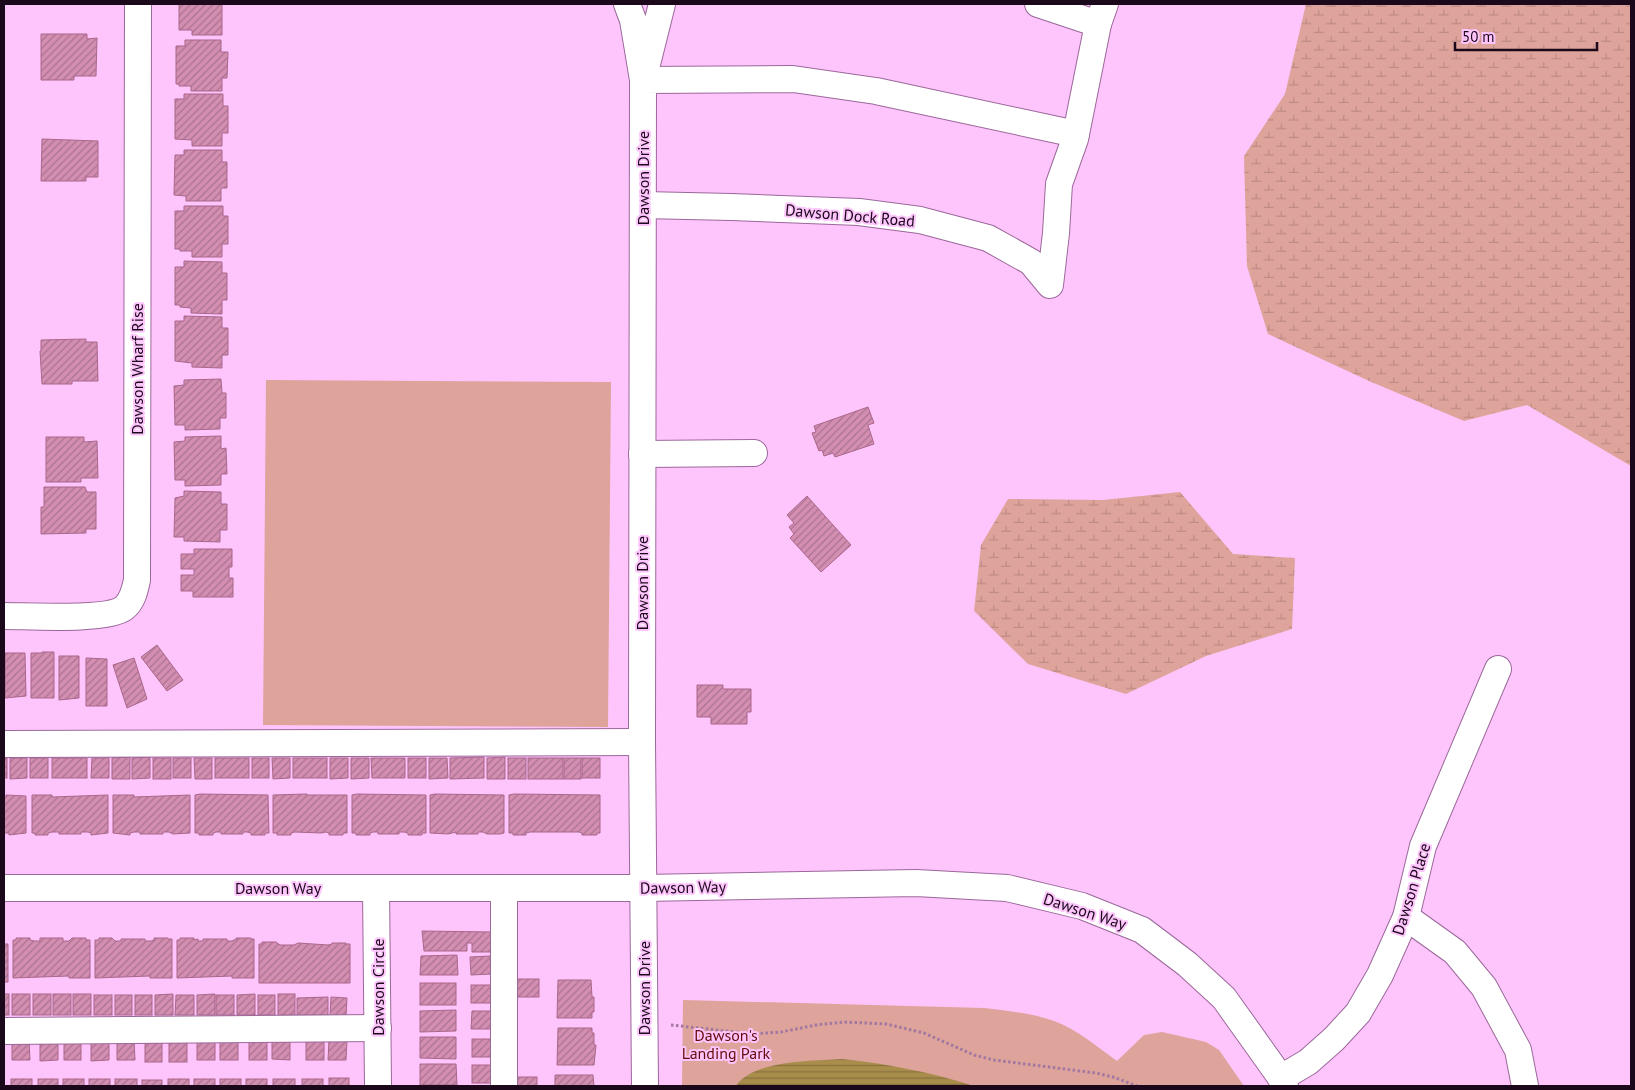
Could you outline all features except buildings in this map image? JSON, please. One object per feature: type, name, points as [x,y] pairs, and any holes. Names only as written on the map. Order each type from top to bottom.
[{"type":"street","name":"Dawson Wharf Rise","points":[[4,616],[99,616],[125,608],[134,594],[137,580],[138,4]]},
{"type":"street","name":"Dawson Drive","points":[[627,4],[633,23],[644,80],[642,454],[644,1086]]},
{"type":"street","name":"Dawson Drive","points":[[644,80],[662,4]]},
{"type":"street","points":[[1038,4],[1101,14]]},
{"type":"street","name":"Dawson Dock Road","points":[[643,205],[859,212],[920,220],[988,238],[1031,262],[1050,285],[1059,184],[1076,134],[1101,14]]},
{"type":"street","points":[[644,80],[793,79],[876,91],[1076,134]]},
{"type":"street","points":[[642,454],[754,453]]},
{"type":"street","name":"Dawson Place","points":[[1283,1082],[1334,1039],[1358,1013],[1380,975],[1406,917],[1423,846],[1498,669]]},
{"type":"street","points":[[4,744],[642,742]]},
{"type":"street","name":"Dawson Way","points":[[4,888],[643,888],[916,883],[1007,888],[1082,906],[1142,930],[1187,964],[1224,998],[1283,1082]]},
{"type":"street","name":"Dawson Circle","points":[[376,888],[378,1086]]},
{"type":"street","points":[[504,888],[504,1086]]},
{"type":"street","points":[[1406,917],[1455,952],[1484,987],[1518,1050],[1525,1086]]},
{"type":"street","points":[[4,1031],[378,1028]]},
{"type":"path","points":[[670,1025],[753,1034],[781,1032],[844,1022],[886,1024],[924,1033],[974,1055],[994,1060],[1096,1073],[1137,1086]]},
{"type":"green space","points":[[1306,4],[1631,4],[1631,466],[1527,405],[1464,421],[1369,381],[1268,334],[1247,266],[1244,156],[1285,94]]},
{"type":"green space","points":[[266,380],[611,382],[608,727],[263,725]]},
{"type":"green space","points":[[1180,492],[1233,554],[1295,558],[1292,629],[1206,656],[1126,694],[1028,664],[974,611],[981,545],[1008,499],[1103,500]]},
{"type":"green space","name":"Dawson's Landing Park","points":[[683,1000],[984,1008],[1011,1011],[1037,1016],[1062,1024],[1087,1039],[1117,1061],[1144,1035],[1162,1032],[1206,1042],[1219,1050],[1244,1086],[682,1086]]},
{"type":"shaded area","points":[[842,1059],[909,1069],[974,1086],[736,1086],[744,1077],[769,1067],[800,1062]]}]
